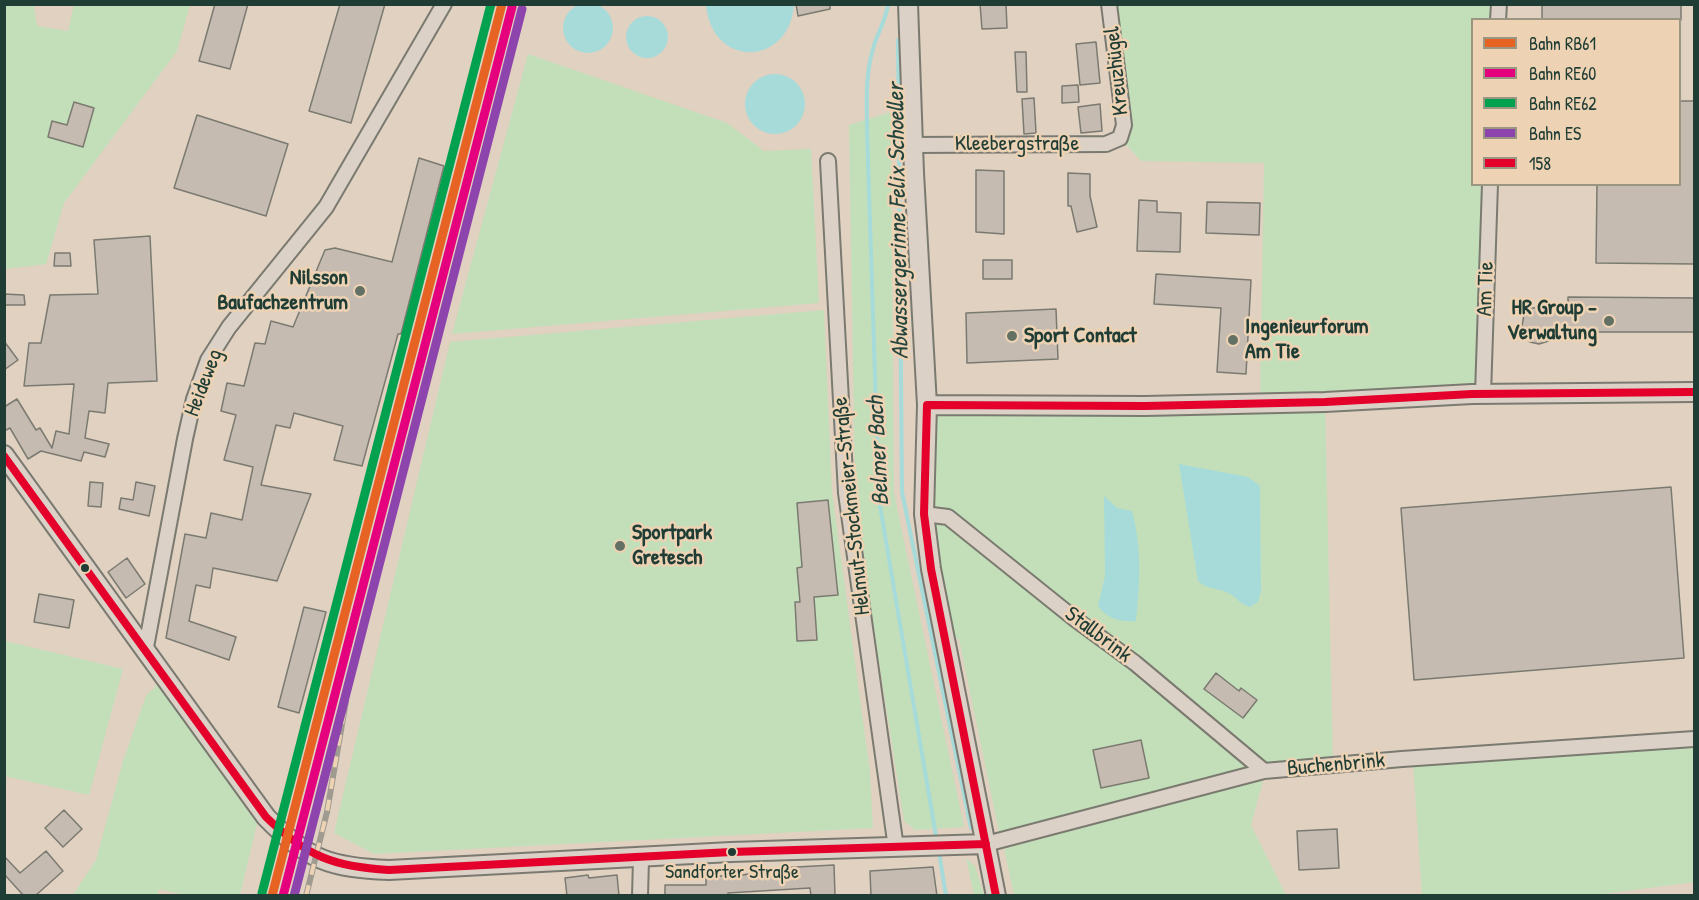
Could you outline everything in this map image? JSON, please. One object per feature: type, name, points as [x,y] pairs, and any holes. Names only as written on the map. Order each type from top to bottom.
[{"type":"street","name":"Heideweg","points":[[146,647],[185,440],[194,399],[208,360],[230,327],[326,207],[444,4]]},
{"type":"street","points":[[908,4],[927,405],[924,514],[932,569],[996,896]]},
{"type":"street","name":"Kreuzhügel","points":[[1109,4],[1124,124],[1119,138]]},
{"type":"street","name":"Kleebergstraße","points":[[914,145],[1106,144],[1119,138]]},
{"type":"street","name":"Helmut-Stockmeier-Straße","points":[[828,161],[846,493],[896,848]]},
{"type":"street","name":"Am Tie","points":[[1483,394],[1490,186]]},
{"type":"street","points":[[927,405],[1145,406],[1324,402],[1483,394],[1695,392]]},
{"type":"street","points":[[4,455],[146,647],[266,817],[287,838],[316,858],[361,869],[389,870],[641,859],[731,852],[986,844]]},
{"type":"street","name":"Stallbrink","points":[[924,514],[948,517],[1135,663],[1264,771]]},
{"type":"street","name":"Buchenbrink","points":[[986,844],[1264,771],[1695,739]]},
{"type":"street","points":[[640,896],[641,859]]},
{"type":"green space","points":[[5,5],[34,5],[37,26],[68,31],[74,5],[190,5],[177,51],[64,203],[46,264],[5,269]]},
{"type":"green space","points":[[1109,5],[1500,5],[1499,18],[1471,18],[1471,186],[1491,186],[1483,394],[1325,402],[1333,766],[1264,771],[999,832],[959,639],[945,640],[931,569],[927,405],[1260,403],[1264,163],[1141,161],[1120,138]]},
{"type":"green space","points":[[528,54],[727,123],[764,151],[811,149],[819,303],[452,334]]},
{"type":"green space","points":[[891,112],[894,493],[964,827],[915,830],[904,821],[862,553],[855,486],[849,125]]},
{"type":"green space","name":"Sportpark Gretesch","points":[[824,310],[832,492],[870,772],[873,828],[374,854],[334,833],[450,342]]},
{"type":"green space","points":[[5,641],[123,669],[89,795],[5,776]]},
{"type":"green space","points":[[158,684],[257,824],[240,895],[184,895],[159,889],[157,895],[73,895],[96,860],[123,761],[146,696]]},
{"type":"green space","points":[[1694,744],[1694,882],[1588,896],[1422,895],[1413,763]]},
{"type":"green space","points":[[1264,777],[1251,825],[1286,895],[1014,895],[1004,849]]},
{"type":"green space","points":[[966,858],[975,866],[984,895],[974,895]]},
{"type":"water","points":[[583,3],[593,3],[606,10],[613,23],[613,33],[606,46],[593,53],[583,53],[574,49],[567,42],[563,33],[563,23],[567,14],[574,7]]},
{"type":"water","points":[[706,5],[794,5],[789,25],[779,40],[766,49],[750,52],[735,49],[722,41],[711,26]]},
{"type":"water","points":[[647,16],[662,22],[668,37],[662,52],[647,58],[632,52],[626,37],[632,22]]},
{"type":"water","points":[[775,74],[796,83],[805,104],[796,125],[775,134],[754,125],[745,104],[754,83]]},
{"type":"water","points":[[1179,464],[1248,477],[1260,486],[1261,591],[1258,602],[1250,607],[1230,594],[1205,586],[1198,581]]},
{"type":"water","points":[[1104,496],[1117,508],[1132,511],[1139,566],[1136,621],[1115,619],[1098,606],[1105,576]]},
{"type":"building","points":[[215,4],[248,4],[230,69],[199,61]]},
{"type":"building","points":[[340,4],[385,4],[351,123],[309,111]]},
{"type":"building","points":[[796,4],[830,4],[830,9],[798,16]]},
{"type":"building","points":[[980,4],[1006,4],[1007,28],[982,29]]},
{"type":"building","points":[[1542,4],[1681,4],[1681,18],[1542,18]]},
{"type":"building","points":[[1096,42],[1100,83],[1080,85],[1076,44]]},
{"type":"building","points":[[1015,52],[1026,52],[1027,92],[1017,92]]},
{"type":"building","points":[[1078,85],[1079,102],[1062,103],[1062,86]]},
{"type":"building","points":[[1034,98],[1036,133],[1024,134],[1022,99]]},
{"type":"building","points":[[1681,101],[1695,101],[1695,264],[1596,263],[1597,186],[1681,186]]},
{"type":"building","points":[[74,102],[94,108],[83,147],[48,137],[52,121],[67,125]]},
{"type":"building","points":[[1100,104],[1102,131],[1081,133],[1078,107]]},
{"type":"building","points":[[197,115],[288,144],[266,216],[174,188]]},
{"type":"building","name":"Nilsson Baufachzentrum","points":[[419,158],[444,166],[401,334],[398,334],[362,466],[334,460],[343,426],[294,413],[290,428],[276,425],[261,485],[311,494],[277,581],[213,568],[210,588],[196,585],[189,621],[236,637],[229,660],[166,638],[185,534],[206,538],[211,513],[242,520],[253,467],[224,460],[236,415],[221,411],[227,383],[244,386],[255,343],[265,344],[271,321],[293,327],[325,250],[335,248],[392,262]]},
{"type":"building","points":[[976,170],[1004,171],[1004,234],[976,232]]},
{"type":"building","points":[[1068,173],[1090,174],[1090,196],[1097,227],[1077,232],[1071,206],[1068,206]]},
{"type":"building","points":[[1139,200],[1157,201],[1157,212],[1181,213],[1180,252],[1137,251]]},
{"type":"building","points":[[1207,202],[1260,203],[1259,235],[1206,233]]},
{"type":"building","points":[[150,236],[157,381],[108,383],[105,413],[89,411],[85,438],[109,444],[105,457],[84,452],[81,461],[41,451],[28,459],[10,428],[4,431],[4,407],[17,399],[36,430],[40,428],[52,448],[56,431],[69,434],[74,384],[24,386],[29,343],[41,343],[50,295],[98,294],[94,240]]},
{"type":"building","points":[[55,253],[70,253],[71,266],[54,266]]},
{"type":"building","points":[[983,260],[1012,260],[1012,279],[983,279]]},
{"type":"building","name":"Ingenieurforum Am Tie","points":[[1156,274],[1251,280],[1246,374],[1217,372],[1221,308],[1154,304]]},
{"type":"building","points":[[4,294],[24,295],[25,305],[4,305]]},
{"type":"building","name":"HR Group - Verwaltung","points":[[1568,297],[1695,298],[1695,332],[1560,332],[1555,339],[1539,344],[1530,342],[1524,336],[1522,326],[1524,315],[1531,308],[1568,307]]},
{"type":"building","name":"Sport Contact","points":[[1056,309],[1058,359],[967,363],[966,313]]},
{"type":"building","points":[[4,341],[18,360],[4,370]]},
{"type":"building","points":[[90,482],[103,483],[101,507],[88,506]]},
{"type":"building","points":[[136,482],[155,486],[149,516],[119,509],[121,498],[133,500]]},
{"type":"building","points":[[1671,487],[1684,658],[1414,680],[1401,508]]},
{"type":"building","points":[[828,500],[838,595],[814,597],[817,640],[797,641],[795,602],[800,602],[797,568],[802,567],[797,503]]},
{"type":"building","points":[[127,558],[145,584],[126,598],[108,572]]},
{"type":"building","points":[[39,594],[74,600],[69,628],[34,622]]},
{"type":"building","points":[[304,607],[326,612],[299,713],[278,707]]},
{"type":"building","points":[[1216,673],[1239,691],[1241,688],[1257,700],[1243,718],[1204,689]]},
{"type":"building","points":[[1141,740],[1149,778],[1101,788],[1093,750]]},
{"type":"building","points":[[64,810],[82,829],[63,847],[45,828]]},
{"type":"building","points":[[1337,829],[1339,868],[1299,870],[1297,831]]},
{"type":"building","points":[[46,851],[63,871],[35,896],[24,896],[4,874],[4,856],[20,873]]},
{"type":"building","points":[[834,865],[835,896],[811,896],[810,888],[728,893],[728,896],[665,896],[665,885],[706,885],[706,876],[737,876],[759,872],[759,869]]},
{"type":"building","points":[[933,867],[937,896],[871,896],[870,871]]},
{"type":"building","points":[[588,875],[589,878],[617,875],[619,896],[567,896],[565,878]]},
{"type":"waterway","name":"Belmer Bach","points":[[888,4],[870,59],[867,100],[879,500],[937,842]]},
{"type":"waterway","name":"Abwassergerinne Felix Schoeller","points":[[898,40],[902,492],[971,828]]},
{"type":"waterway","name":"Belmer Bach","points":[[939,852],[946,896]]},
{"type":"railway","points":[[306,896],[327,812],[346,701]]},
{"type":"rail line","name":"RE62","points":[[262,893],[491,4]]},
{"type":"rail line","name":"RB61","points":[[272,896],[502,4]]},
{"type":"rail line","name":"RE60","points":[[283,896],[512,7]]},
{"type":"rail line","name":"ES","points":[[294,896],[522,9]]},
{"type":"transit line","name":"158","points":[[996,896],[931,569],[924,514],[927,405],[1145,406],[1325,402],[1472,394],[1694,392]]},
{"type":"transit line","name":"158","points":[[4,456],[266,817],[294,841],[322,857],[352,866],[389,870],[731,852],[986,844]]},
{"type":"place","name":"Nilsson Baufachzentrum","points":[[360,291]]},
{"type":"place","name":"HR Group - Verwaltung","points":[[1609,321]]},
{"type":"place","name":"Sport Contact","points":[[1012,336]]},
{"type":"place","name":"Ingenieurforum Am Tie","points":[[1233,340]]},
{"type":"place","name":"Sportpark Gretesch","points":[[620,546]]},
{"type":"place","name":"Sandforter Straße","points":[[732,852]]}]
